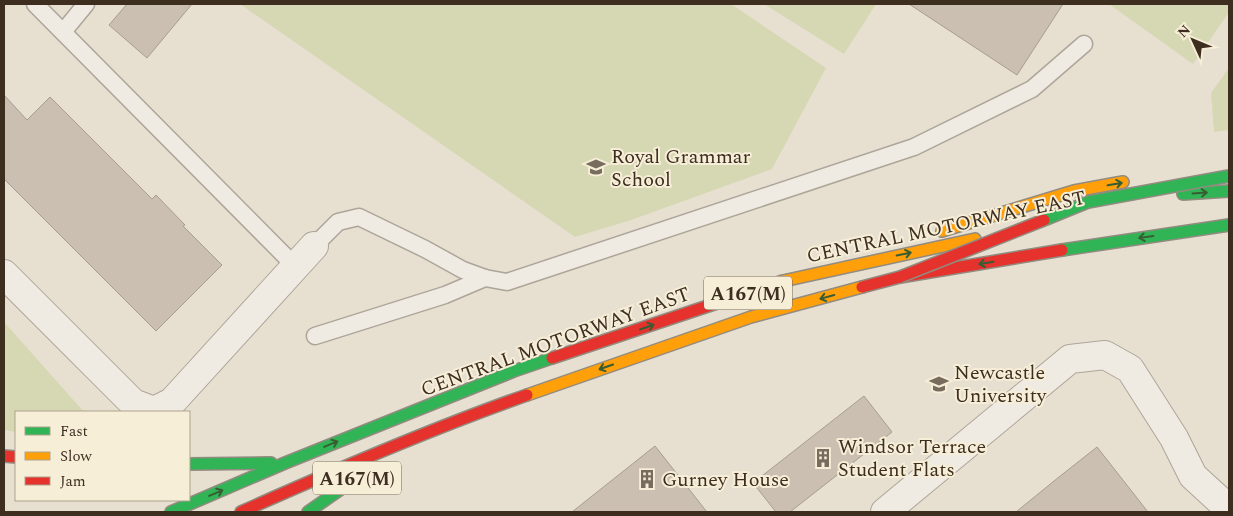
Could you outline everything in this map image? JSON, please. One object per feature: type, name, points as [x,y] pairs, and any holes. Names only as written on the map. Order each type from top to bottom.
[{"type":"highway","name":"A167(M)","points":[[900,277],[1088,202],[1229,176]]},
{"type":"highway","points":[[933,234],[1074,190],[1132,181]]},
{"type":"highway","name":"CENTRAL MOTORWAY EAST","points":[[172,512],[286,463],[514,371],[783,281],[1180,194],[1229,191]]},
{"type":"highway","name":"CENTRAL MOTORWAY EAST","points":[[241,512],[303,484],[487,409],[752,317],[900,277],[1229,225]]},
{"type":"highway","name":"A167(M)","points":[[783,281],[905,243]]},
{"type":"highway","name":"A167(M)","points":[[308,512],[406,443]]},
{"type":"highway","name":"A167(M)","points":[[190,464],[286,463]]},
{"type":"highway","name":"A167(M)","points":[[238,500],[303,484]]},
{"type":"highway","points":[[192,512],[210,508]]},
{"type":"street","points":[[4,274],[133,403],[154,411],[172,402],[314,246]]},
{"type":"street","points":[[885,512],[1070,359],[1105,355],[1130,369],[1174,438],[1193,476],[1229,509]]},
{"type":"lane","points":[[35,4],[296,267]]},
{"type":"lane","points":[[63,32],[86,4]]},
{"type":"lane","points":[[314,246],[338,222],[360,217],[463,270],[485,278],[507,282],[914,147],[1032,89],[1084,44]]},
{"type":"lane","points":[[315,336],[445,295],[485,278]]},
{"type":"green space","points":[[240,4],[731,4],[826,68],[772,169],[631,220],[575,237]]},
{"type":"green space","points":[[764,4],[876,4],[844,54]]},
{"type":"green space","points":[[1109,4],[1229,4],[1229,12],[1193,64]]},
{"type":"green space","points":[[1229,68],[1229,130],[1214,132],[1211,93]]},
{"type":"green space","points":[[4,322],[83,411],[15,411],[15,432],[4,430]]},
{"type":"building","points":[[127,4],[192,4],[147,58],[109,25]]},
{"type":"building","points":[[909,4],[1063,4],[1017,75]]},
{"type":"building","points":[[4,95],[27,120],[50,97],[152,199],[156,195],[185,225],[183,226],[222,265],[156,331],[4,179]]},
{"type":"building","name":"Windsor Terrace Student Flats","points":[[864,396],[892,432],[790,512],[776,512],[753,483]]},
{"type":"building","name":"Gurney House","points":[[655,446],[707,512],[572,512]]},
{"type":"building","points":[[1097,447],[1148,512],[1016,512],[1054,481]]},
{"type":"traffic: fast","points":[[1044,220],[1088,202],[1229,176]]},
{"type":"traffic: fast","points":[[1183,194],[1229,191]]},
{"type":"traffic: fast","points":[[1062,250],[1229,225]]},
{"type":"traffic: fast","points":[[171,512],[285,463],[514,371],[552,358]]},
{"type":"traffic: fast","points":[[190,464],[271,463]]},
{"type":"traffic: fast","points":[[308,512],[368,470]]},
{"type":"traffic: slow","points":[[942,231],[1074,191],[1123,182]]},
{"type":"traffic: slow","points":[[717,303],[783,281],[975,239]]},
{"type":"traffic: slow","points":[[527,395],[751,317],[862,287]]},
{"type":"traffic: jam","points":[[900,277],[1044,220]]},
{"type":"traffic: jam","points":[[862,287],[900,277],[1062,250]]},
{"type":"traffic: jam","points":[[552,358],[717,303]]},
{"type":"traffic: jam","points":[[241,512],[383,450],[527,395]]},
{"type":"traffic: jam","points":[[4,456],[15,457]]},
{"type":"place","name":"Royal Grammar School","points":[[596,167]]},
{"type":"place","name":"Newcastle University","points":[[939,384]]},
{"type":"place","name":"Windsor Terrace Student Flats","points":[[823,458]]},
{"type":"place","name":"Gurney House","points":[[647,479]]}]
